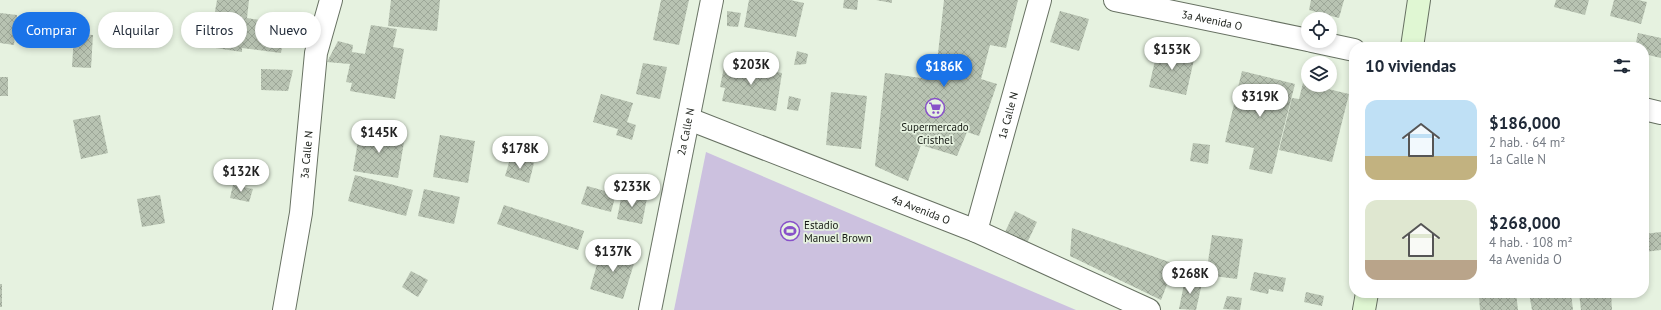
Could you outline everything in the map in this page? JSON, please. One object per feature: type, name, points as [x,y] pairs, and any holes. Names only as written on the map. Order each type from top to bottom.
[{"type":"street","name":"3a Calle N","points":[[284,310],[301,213],[316,53],[331,0]]},
{"type":"street","name":"2a Calle N","points":[[650,310],[712,0]]},
{"type":"street","name":"1a Calle N","points":[[976,231],[1040,0]]},
{"type":"street","name":"3a Avenida O","points":[[1115,0],[1301,39]]},
{"type":"street","points":[[1413,42],[1419,0]]},
{"type":"street","points":[[1337,46],[1349,49]]},
{"type":"street","points":[[1649,110],[1661,113]]},
{"type":"street","name":"4a Avenida O","points":[[689,119],[976,231],[1150,310]]},
{"type":"street","points":[[1364,310],[1366,298]]},
{"type":"shaded area","name":"Estadio Manuel Brown","points":[[706,152],[1076,310],[674,310]]},
{"type":"building","points":[[217,0],[249,0],[247,18],[247,12],[215,12]]},
{"type":"building","points":[[391,0],[440,0],[437,31],[388,26]]},
{"type":"building","points":[[661,0],[689,0],[679,45],[653,40]]},
{"type":"building","points":[[749,0],[790,0],[804,3],[796,37],[744,27]]},
{"type":"building","points":[[844,0],[858,0],[857,10],[843,8]]},
{"type":"building","points":[[876,0],[892,0],[892,3]]},
{"type":"building","name":"Supermercado Cristhel","points":[[944,0],[1018,0],[1006,48],[990,45],[981,79],[997,84],[979,136],[967,132],[957,156],[921,145],[908,181],[875,166],[885,73],[935,80]]},
{"type":"building","points":[[1311,0],[1344,0],[1339,18],[1337,17],[1337,12],[1316,12],[1309,10]]},
{"type":"building","points":[[1556,0],[1589,0],[1585,15],[1554,7]]},
{"type":"building","points":[[1614,0],[1638,0],[1647,2],[1641,24],[1610,16]]},
{"type":"building","points":[[727,11],[741,13],[738,27],[727,26]]},
{"type":"building","points":[[1060,11],[1089,19],[1079,51],[1050,42]]},
{"type":"building","points":[[0,13],[12,14],[12,45],[0,43]]},
{"type":"building","points":[[247,18],[255,19],[255,48],[282,48],[281,53],[242,48],[247,48]]},
{"type":"building","points":[[371,25],[397,29],[393,47],[404,49],[395,99],[350,91],[352,83],[346,82],[350,64],[327,62],[338,41],[353,45],[352,52],[365,54]]},
{"type":"building","points":[[1638,33],[1661,38],[1661,58],[1649,55],[1649,42],[1636,42]]},
{"type":"building","points":[[90,35],[93,35],[91,68],[72,67],[73,48],[90,48]]},
{"type":"building","points":[[1158,47],[1195,55],[1186,95],[1149,87]]},
{"type":"building","points":[[216,48],[242,48],[242,52]]},
{"type":"building","points":[[797,51],[808,54],[806,64],[794,65]]},
{"type":"building","points":[[725,62],[782,73],[776,111],[722,101],[725,88],[720,87]]},
{"type":"building","points":[[643,63],[667,67],[660,99],[636,94]]},
{"type":"building","points":[[261,69],[293,70],[288,91],[261,90]]},
{"type":"building","points":[[1242,71],[1295,84],[1272,174],[1249,169],[1254,148],[1225,142]]},
{"type":"building","points":[[0,77],[8,77],[8,96],[0,96]]},
{"type":"building","points":[[1301,91],[1337,91],[1349,94],[1332,162],[1279,150],[1292,98],[1299,99]]},
{"type":"building","points":[[831,92],[867,96],[861,149],[826,145]]},
{"type":"building","points":[[601,94],[633,103],[627,122],[636,125],[632,140],[616,135],[618,129],[593,122]]},
{"type":"building","points":[[789,96],[801,99],[798,111],[787,109]]},
{"type":"building","points":[[100,115],[108,153],[81,159],[73,120]]},
{"type":"building","points":[[360,129],[405,136],[398,178],[353,171]]},
{"type":"building","points":[[440,135],[475,141],[468,183],[433,177]]},
{"type":"building","points":[[1193,143],[1210,145],[1208,164],[1190,161]]},
{"type":"building","points":[[511,156],[534,163],[529,183],[505,176]]},
{"type":"building","points":[[355,175],[413,190],[406,216],[348,201]]},
{"type":"building","points":[[233,185],[253,189],[249,202],[230,198]]},
{"type":"building","points":[[587,186],[616,194],[611,212],[581,204]]},
{"type":"building","points":[[424,189],[460,197],[454,224],[418,216]]},
{"type":"building","points":[[622,193],[647,198],[642,224],[617,219]]},
{"type":"building","points":[[160,195],[165,223],[142,227],[137,199]]},
{"type":"building","points":[[504,205],[584,231],[578,250],[497,224]]},
{"type":"building","points":[[1015,211],[1037,222],[1027,243],[1005,232]]},
{"type":"building","points":[[1072,228],[1175,264],[1161,300],[1070,256]]},
{"type":"building","points":[[1661,232],[1661,250],[1649,251],[1649,233]]},
{"type":"building","points":[[1212,235],[1243,239],[1237,279],[1206,275]]},
{"type":"building","points":[[602,247],[636,257],[623,299],[590,289]]},
{"type":"building","points":[[411,271],[428,280],[418,297],[402,287]]},
{"type":"building","points":[[1254,272],[1286,278],[1283,292],[1269,289],[1268,294],[1250,290]]},
{"type":"building","points":[[1185,279],[1202,283],[1196,310],[1179,309]]},
{"type":"building","points":[[0,284],[2,284],[2,307],[0,307]]},
{"type":"building","points":[[1306,292],[1324,296],[1322,306],[1304,302]]},
{"type":"building","points":[[1227,296],[1242,298],[1240,310],[1223,309]]},
{"type":"building","points":[[1479,298],[1517,298],[1518,310],[1480,310]]},
{"type":"building","points":[[1530,298],[1572,298],[1573,310],[1532,310]]},
{"type":"building","points":[[1580,298],[1611,298],[1612,310],[1581,310]]},
{"type":"place","name":"Supermercado Cristhel","points":[[935,108]]},
{"type":"place","name":"Estadio Manuel Brown","points":[[790,231]]}]
